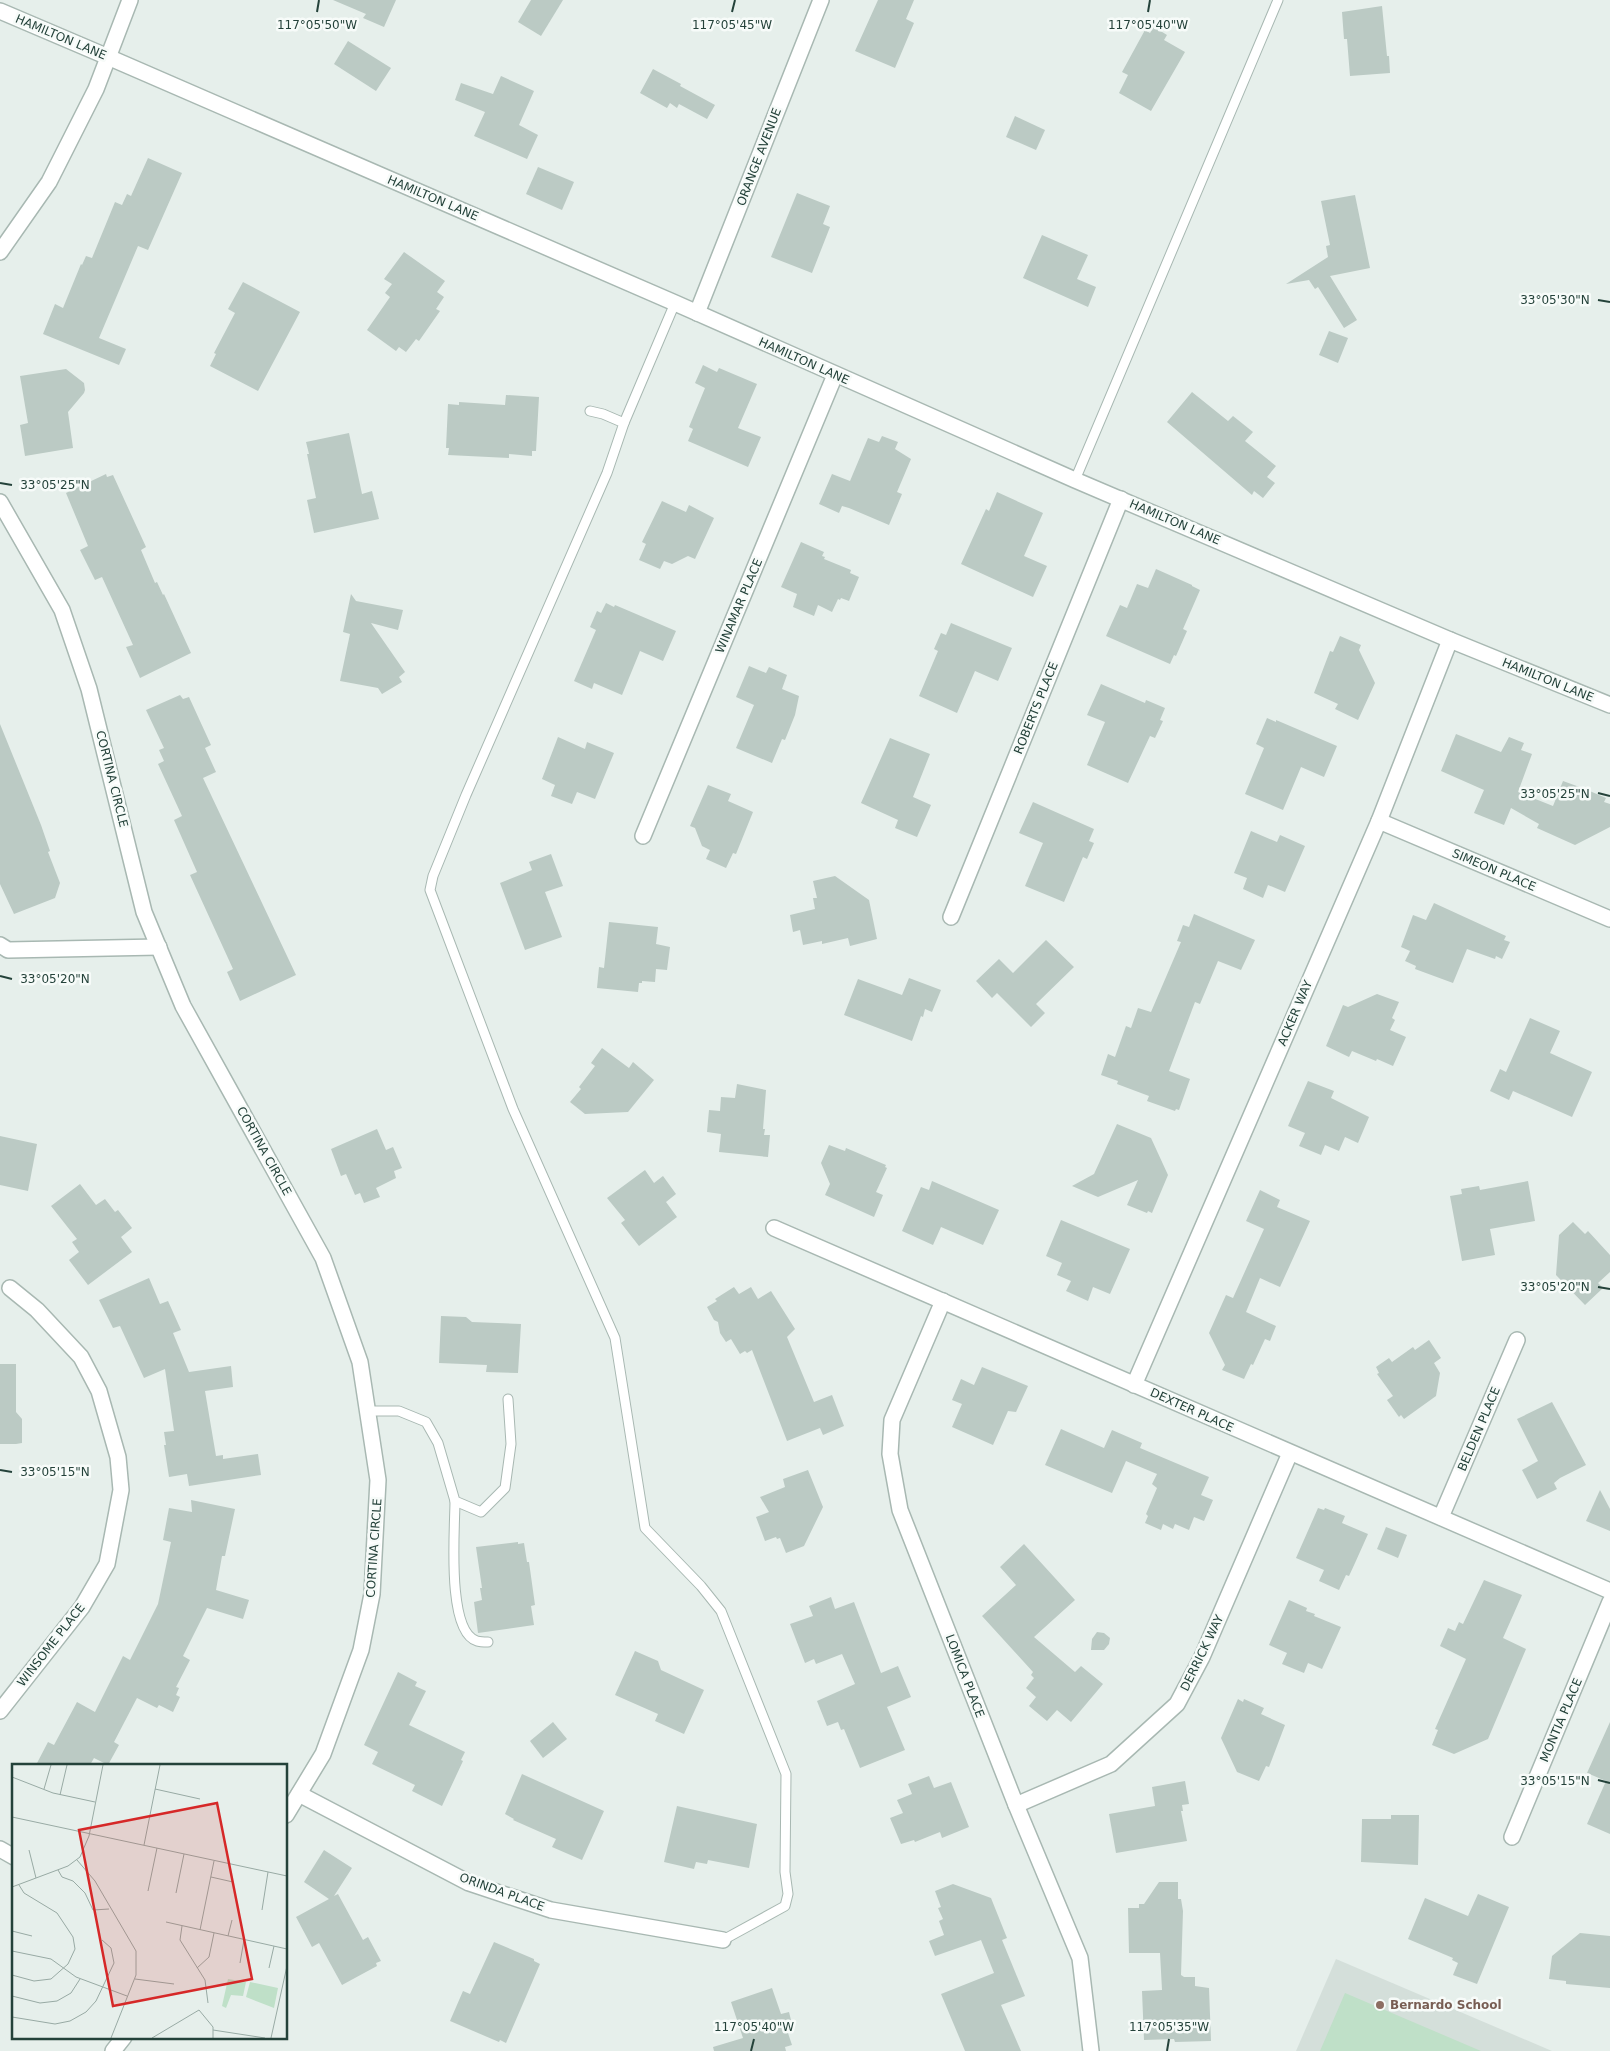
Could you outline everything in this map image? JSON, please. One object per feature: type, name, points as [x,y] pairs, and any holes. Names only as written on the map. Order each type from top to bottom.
[{"type":"street","points":[[0,252],[49,182],[96,89],[130,0]]},
{"type":"street","name":"ORANGE AVENUE","points":[[697,313],[821,0]]},
{"type":"street","name":"HAMILTON LANE","points":[[0,11],[675,303],[1075,480],[1450,640],[1610,705]]},
{"type":"street","name":"WINAMAR PLACE","points":[[643,836],[835,375]]},
{"type":"street","name":"ROBERTS PLACE","points":[[951,917],[1120,498]]},
{"type":"street","name":"CORTINA CIRCLE","points":[[0,502],[62,610],[90,689],[144,912],[183,1006],[324,1258],[360,1362],[378,1480],[372,1594],[362,1650],[323,1754],[288,1813]]},
{"type":"street","name":"ACKER WAY","points":[[1134,1385],[1378,821],[1450,640]]},
{"type":"street","name":"SIMEON PLACE","points":[[1378,821],[1610,919]]},
{"type":"street","points":[[0,945],[8,950],[159,947]]},
{"type":"street","name":"DEXTER PLACE","points":[[774,1228],[1610,1591]]},
{"type":"street","name":"WINSOME PLACE","points":[[0,1711],[82,1607],[107,1564],[121,1490],[118,1457],[99,1391],[81,1358],[37,1310],[10,1288]]},
{"type":"street","name":"LOMICA PLACE","points":[[943,1301],[892,1420],[890,1454],[900,1510],[1016,1805],[1080,1958],[1091,2051]]},
{"type":"street","name":"BELDEN PLACE","points":[[1441,1518],[1517,1340]]},
{"type":"street","name":"DERRICK WAY","points":[[1016,1805],[1111,1764],[1177,1704],[1202,1657],[1290,1453]]},
{"type":"street","name":"MONTIA PLACE","points":[[1512,1838],[1610,1602]]},
{"type":"street","name":"ORINDA PLACE","points":[[299,1794],[469,1883],[551,1910],[723,1940]]},
{"type":"street","points":[[0,1848],[12,1856]]},
{"type":"street","points":[[113,2051],[123,2038]]},
{"type":"lane","points":[[1075,480],[1278,0]]},
{"type":"lane","points":[[675,303],[624,423],[606,473],[466,795],[433,876],[430,890],[513,1109],[615,1338],[645,1528],[701,1586],[721,1611],[786,1774],[785,1872],[788,1894],[785,1906],[723,1940]]},
{"type":"lane","points":[[590,412],[603,414],[624,423]]},
{"type":"lane","points":[[455,1501],[480,1512],[505,1488],[511,1444],[508,1399]]},
{"type":"lane","points":[[368,1411],[399,1411],[426,1422],[438,1443],[455,1501],[452,1567],[456,1599],[466,1632],[475,1641],[488,1642]]},
{"type":"shaded area","name":"Bernardo School","points":[[1336,1959],[1552,2051],[1296,2051]]},
{"type":"green space","points":[[1345,1993],[1481,2051],[1320,2051]]},
{"type":"building","points":[[333,0],[396,0],[384,27],[363,18],[366,14]]},
{"type":"building","points":[[531,0],[563,0],[541,36],[518,22]]},
{"type":"building","points":[[878,0],[914,0],[906,19],[914,23],[895,68],[855,51]]},
{"type":"building","points":[[1382,6],[1390,73],[1350,76],[1347,39],[1344,39],[1342,12]]},
{"type":"building","points":[[1154,27],[1167,35],[1164,40],[1185,52],[1151,111],[1119,93],[1128,75],[1122,72],[1145,30],[1150,33]]},
{"type":"building","points":[[348,41],[391,68],[376,91],[334,64]]},
{"type":"building","points":[[653,69],[715,105],[707,119],[679,104],[677,108],[670,103],[667,108],[640,93]]},
{"type":"building","points":[[501,76],[534,91],[519,125],[538,135],[527,159],[474,136],[485,112],[455,100],[461,83],[493,94]]},
{"type":"building","points":[[1015,116],[1045,130],[1036,150],[1006,137]]},
{"type":"building","points":[[148,158],[182,173],[148,250],[138,246],[99,338],[126,349],[119,365],[43,334],[55,304],[63,308],[81,264],[86,256],[92,258],[115,202],[122,205],[127,194],[131,196]]},
{"type":"building","points":[[538,167],[574,182],[562,210],[526,194]]},
{"type":"building","points":[[797,193],[830,206],[823,224],[830,227],[812,273],[771,257]]},
{"type":"building","points":[[1355,195],[1370,268],[1330,276],[1357,320],[1344,328],[1318,287],[1315,289],[1309,280],[1286,284],[1328,257],[1326,246],[1330,245],[1321,201]]},
{"type":"building","points":[[1042,235],[1088,255],[1077,279],[1096,287],[1088,307],[1023,278]]},
{"type":"building","points":[[404,252],[445,281],[437,292],[444,297],[436,309],[440,311],[419,341],[416,339],[406,352],[399,347],[396,351],[367,330],[390,297],[385,293],[392,284],[384,279]]},
{"type":"building","points":[[243,282],[300,312],[258,391],[210,366],[216,354],[214,353],[235,313],[228,309]]},
{"type":"building","points":[[1329,331],[1348,338],[1338,363],[1319,355]]},
{"type":"building","points":[[703,365],[717,372],[719,368],[757,384],[738,428],[761,437],[748,467],[688,441],[693,429],[689,427],[705,388],[695,383]]},
{"type":"building","points":[[66,369],[84,383],[85,390],[68,412],[73,448],[25,456],[20,425],[28,423],[20,376]]},
{"type":"building","points":[[1192,392],[1228,421],[1233,416],[1253,432],[1245,441],[1276,466],[1267,477],[1275,483],[1263,498],[1254,491],[1252,495],[1167,422]]},
{"type":"building","points":[[506,395],[539,397],[536,451],[532,451],[532,456],[509,454],[509,458],[448,455],[449,448],[446,448],[448,404],[459,405],[459,402],[505,405]]},
{"type":"building","points":[[349,433],[362,494],[372,491],[379,519],[314,533],[307,500],[316,498],[306,442]]},
{"type":"building","points":[[882,436],[898,442],[895,449],[911,459],[897,492],[902,494],[889,525],[849,508],[842,506],[839,513],[819,504],[832,474],[850,481],[868,438],[879,442]]},
{"type":"building","points":[[106,474],[107,477],[113,475],[146,547],[141,550],[155,583],[157,582],[164,594],[191,653],[140,678],[126,647],[133,645],[102,577],[95,580],[80,550],[88,546],[66,493]]},
{"type":"building","points":[[997,492],[1043,513],[1024,556],[1047,566],[1033,597],[961,564],[986,509],[989,511]]},
{"type":"building","points":[[662,501],[686,512],[689,505],[714,518],[695,559],[688,556],[672,564],[664,561],[660,569],[639,560],[646,544],[642,542]]},
{"type":"building","points":[[801,542],[824,552],[822,556],[825,557],[824,559],[851,570],[850,573],[859,577],[849,601],[841,598],[840,600],[838,599],[832,612],[818,605],[814,616],[793,607],[797,594],[781,587]]},
{"type":"building","points":[[1156,569],[1200,590],[1183,629],[1187,631],[1176,656],[1174,655],[1170,664],[1106,636],[1120,605],[1127,608],[1137,584],[1148,588]]},
{"type":"building","points":[[351,594],[356,601],[403,610],[398,630],[371,623],[405,672],[399,677],[402,682],[382,694],[378,688],[340,681],[350,634],[343,632]]},
{"type":"building","points":[[606,603],[676,631],[663,661],[640,651],[622,695],[594,683],[592,689],[574,681],[596,630],[590,627],[597,611],[601,613]]},
{"type":"building","points":[[951,623],[1012,648],[998,681],[975,671],[957,713],[919,696],[938,651],[934,649],[941,633],[946,635]]},
{"type":"building","points":[[1340,636],[1361,645],[1359,650],[1375,683],[1358,720],[1335,709],[1338,704],[1314,693],[1330,651],[1333,652]]},
{"type":"building","points":[[749,666],[766,673],[769,667],[787,675],[782,689],[799,696],[795,715],[785,740],[782,739],[772,763],[736,748],[754,705],[736,697]]},
{"type":"building","points":[[1101,684],[1145,703],[1146,700],[1165,708],[1160,720],[1163,721],[1155,738],[1150,736],[1128,783],[1087,765],[1105,722],[1087,715]]},
{"type":"building","points":[[180,695],[183,699],[189,697],[211,745],[205,748],[216,772],[203,778],[296,975],[240,1001],[227,972],[233,969],[190,875],[197,872],[174,820],[182,816],[158,764],[164,761],[159,750],[164,748],[146,710]]},
{"type":"building","points":[[1267,718],[1337,746],[1324,777],[1301,767],[1283,810],[1245,794],[1264,748],[1256,744]]},
{"type":"building","points":[[0,724],[41,825],[50,851],[48,852],[60,883],[55,898],[14,914],[0,884]]},
{"type":"building","points":[[1456,734],[1501,752],[1509,737],[1524,743],[1521,750],[1532,754],[1518,792],[1553,806],[1563,781],[1585,789],[1606,798],[1604,802],[1610,804],[1610,827],[1575,845],[1537,828],[1539,824],[1511,808],[1504,825],[1474,813],[1484,790],[1441,771]]},
{"type":"building","points":[[558,737],[585,749],[587,742],[614,753],[595,799],[577,792],[572,804],[551,796],[555,785],[542,779]]},
{"type":"building","points":[[890,738],[930,754],[913,797],[931,805],[917,837],[895,828],[898,820],[861,803]]},
{"type":"building","points":[[708,785],[731,794],[728,801],[753,812],[736,854],[733,853],[726,868],[706,859],[710,850],[702,846],[695,828],[690,826]]},
{"type":"building","points":[[1033,802],[1094,829],[1089,841],[1094,843],[1087,859],[1083,857],[1064,902],[1025,886],[1043,843],[1019,833]]},
{"type":"building","points":[[1251,831],[1277,842],[1280,835],[1305,846],[1285,892],[1268,885],[1263,898],[1243,889],[1247,878],[1234,873]]},
{"type":"building","points":[[551,854],[563,886],[545,892],[562,937],[525,950],[500,883],[532,870],[529,862]]},
{"type":"building","points":[[835,876],[869,900],[877,939],[850,946],[848,938],[822,944],[822,941],[803,945],[800,930],[793,932],[790,915],[815,909],[813,898],[817,898],[813,881]]},
{"type":"building","points":[[1434,903],[1506,936],[1504,940],[1510,942],[1502,959],[1496,956],[1495,959],[1467,949],[1453,983],[1415,969],[1416,966],[1405,961],[1410,951],[1401,947],[1413,915],[1426,920]]},
{"type":"building","points":[[1194,914],[1255,940],[1241,970],[1218,961],[1200,1004],[1195,1002],[1169,1071],[1190,1079],[1179,1110],[1176,1109],[1175,1111],[1147,1101],[1149,1096],[1117,1084],[1118,1081],[1101,1075],[1108,1054],[1115,1057],[1126,1026],[1131,1028],[1138,1008],[1151,1012],[1181,942],[1177,941],[1183,925],[1189,927]]},
{"type":"building","points":[[609,922],[658,927],[656,944],[670,947],[667,970],[656,969],[655,982],[642,981],[642,983],[639,983],[638,992],[597,988],[599,967],[604,968]]},
{"type":"building","points":[[1046,940],[1074,967],[1036,1004],[1045,1013],[1031,1027],[997,993],[992,998],[976,981],[999,959],[1013,973]]},
{"type":"building","points":[[909,978],[941,990],[932,1012],[925,1009],[923,1017],[921,1016],[912,1041],[844,1015],[858,979],[902,995]]},
{"type":"building","points":[[1377,994],[1399,1002],[1392,1018],[1395,1020],[1390,1030],[1406,1037],[1393,1066],[1352,1051],[1349,1057],[1326,1046],[1343,1005],[1348,1007]]},
{"type":"building","points":[[1530,1018],[1560,1031],[1550,1053],[1592,1072],[1572,1117],[1513,1091],[1509,1100],[1490,1091],[1500,1069],[1506,1072]]},
{"type":"building","points":[[602,1048],[629,1068],[633,1062],[654,1080],[628,1112],[585,1114],[570,1102],[581,1089],[579,1087],[595,1066],[591,1063]]},
{"type":"building","points":[[1308,1081],[1334,1091],[1331,1098],[1369,1117],[1358,1143],[1345,1137],[1339,1151],[1325,1145],[1321,1155],[1299,1146],[1305,1133],[1288,1126]]},
{"type":"building","points":[[737,1084],[766,1090],[763,1129],[765,1129],[764,1135],[770,1135],[768,1157],[719,1152],[721,1134],[707,1132],[709,1110],[720,1111],[721,1097],[735,1098]]},
{"type":"building","points":[[1117,1124],[1151,1138],[1168,1175],[1152,1213],[1148,1211],[1147,1213],[1127,1205],[1138,1180],[1098,1197],[1072,1186],[1094,1174]]},
{"type":"building","points":[[377,1129],[386,1150],[393,1147],[402,1168],[394,1171],[396,1178],[376,1188],[380,1197],[364,1203],[360,1193],[355,1195],[346,1174],[341,1176],[331,1149]]},
{"type":"building","points":[[0,1136],[37,1144],[28,1191],[0,1185]]},
{"type":"building","points":[[829,1145],[845,1151],[846,1148],[886,1165],[885,1167],[887,1168],[876,1192],[883,1195],[874,1217],[825,1195],[830,1184],[821,1163]]},
{"type":"building","points":[[645,1170],[654,1183],[663,1176],[676,1194],[666,1202],[677,1217],[639,1246],[621,1223],[625,1220],[607,1198]]},
{"type":"building","points":[[932,1181],[999,1210],[983,1245],[941,1227],[933,1245],[902,1231],[921,1187],[929,1190]]},
{"type":"building","points":[[1528,1181],[1535,1221],[1490,1229],[1495,1255],[1462,1261],[1450,1196],[1462,1194],[1461,1189],[1479,1186],[1480,1190]]},
{"type":"building","points":[[80,1184],[96,1205],[105,1199],[115,1212],[118,1210],[132,1228],[121,1237],[132,1252],[88,1285],[69,1260],[79,1252],[72,1242],[77,1239],[51,1206]]},
{"type":"building","points":[[1260,1190],[1280,1200],[1277,1207],[1310,1221],[1280,1287],[1260,1278],[1246,1312],[1276,1326],[1270,1341],[1265,1339],[1244,1379],[1222,1370],[1225,1365],[1209,1333],[1226,1295],[1233,1298],[1264,1229],[1246,1221]]},
{"type":"building","points":[[1061,1220],[1130,1249],[1110,1294],[1093,1287],[1088,1301],[1066,1291],[1071,1281],[1057,1275],[1062,1263],[1046,1256]]},
{"type":"building","points":[[1573,1222],[1585,1234],[1588,1231],[1610,1255],[1610,1272],[1598,1283],[1603,1288],[1585,1305],[1556,1275],[1559,1235]]},
{"type":"building","points":[[149,1278],[160,1304],[168,1301],[181,1330],[173,1333],[189,1372],[231,1366],[233,1387],[205,1391],[216,1456],[223,1455],[223,1459],[258,1454],[261,1475],[189,1486],[187,1474],[169,1477],[164,1432],[174,1431],[165,1369],[144,1378],[120,1326],[113,1328],[99,1300]]},
{"type":"building","points":[[734,1287],[739,1294],[751,1287],[758,1299],[771,1291],[795,1329],[787,1337],[814,1402],[832,1395],[844,1426],[823,1435],[820,1428],[787,1441],[752,1350],[740,1354],[731,1339],[726,1342],[720,1333],[718,1322],[714,1320],[707,1307],[717,1301],[715,1299]]},
{"type":"building","points":[[441,1316],[466,1317],[472,1322],[521,1324],[518,1373],[486,1372],[487,1365],[439,1363]]},
{"type":"building","points":[[1429,1340],[1441,1358],[1434,1363],[1440,1373],[1436,1396],[1404,1419],[1401,1415],[1399,1417],[1387,1400],[1393,1396],[1377,1374],[1379,1373],[1376,1367],[1389,1358],[1392,1362],[1413,1347],[1415,1350]]},
{"type":"building","points":[[0,1364],[16,1364],[16,1412],[22,1419],[22,1443],[0,1444]]},
{"type":"building","points":[[982,1367],[1028,1386],[1016,1412],[1008,1411],[993,1445],[952,1427],[962,1404],[952,1400],[961,1379],[974,1385]]},
{"type":"building","points":[[1552,1402],[1586,1465],[1560,1478],[1554,1483],[1557,1489],[1537,1499],[1522,1470],[1538,1461],[1517,1419]]},
{"type":"building","points":[[1061,1429],[1104,1448],[1112,1430],[1142,1443],[1140,1448],[1209,1477],[1201,1495],[1213,1500],[1204,1521],[1194,1517],[1189,1530],[1175,1524],[1173,1529],[1163,1524],[1161,1530],[1145,1523],[1148,1516],[1146,1514],[1157,1488],[1152,1484],[1157,1474],[1126,1461],[1112,1493],[1045,1465]]},
{"type":"building","points":[[808,1470],[823,1507],[804,1546],[786,1553],[780,1538],[777,1539],[776,1537],[765,1541],[756,1517],[769,1512],[760,1497],[785,1487],[783,1479]]},
{"type":"building","points":[[1600,1490],[1610,1509],[1610,1531],[1586,1521]]},
{"type":"building","points":[[191,1500],[235,1509],[225,1556],[222,1556],[216,1590],[249,1600],[243,1619],[207,1608],[183,1656],[190,1660],[176,1687],[179,1688],[176,1695],[180,1697],[173,1712],[159,1705],[157,1708],[137,1698],[114,1742],[119,1745],[109,1764],[94,1758],[91,1764],[37,1764],[48,1742],[54,1745],[77,1702],[95,1712],[123,1656],[130,1660],[158,1604],[171,1542],[163,1540],[169,1508],[192,1512]]},
{"type":"building","points":[[1318,1508],[1324,1510],[1325,1508],[1345,1516],[1342,1523],[1368,1534],[1349,1576],[1346,1575],[1339,1590],[1319,1581],[1324,1570],[1296,1558]]},
{"type":"building","points":[[1386,1527],[1407,1535],[1398,1558],[1377,1549]]},
{"type":"building","points":[[518,1542],[518,1544],[524,1543],[527,1562],[529,1562],[535,1605],[531,1606],[534,1625],[478,1633],[474,1602],[482,1600],[480,1588],[482,1588],[476,1547]]},
{"type":"building","points":[[1024,1544],[1075,1600],[1034,1637],[1075,1672],[1081,1666],[1103,1684],[1071,1722],[1057,1710],[1047,1721],[1029,1706],[1036,1697],[1026,1688],[1034,1678],[1031,1675],[1033,1672],[982,1616],[1016,1585],[1000,1567]]},
{"type":"building","points":[[1484,1580],[1522,1595],[1503,1638],[1526,1649],[1488,1739],[1454,1754],[1432,1745],[1438,1730],[1435,1729],[1466,1659],[1440,1646],[1448,1628],[1455,1631],[1459,1622],[1463,1624]]},
{"type":"building","points":[[831,1597],[835,1609],[854,1602],[881,1673],[898,1666],[911,1697],[887,1707],[905,1750],[860,1768],[844,1729],[841,1730],[838,1722],[827,1726],[817,1701],[855,1684],[842,1654],[816,1664],[814,1659],[805,1663],[790,1624],[813,1616],[809,1606]]},
{"type":"building","points":[[1289,1600],[1307,1608],[1306,1611],[1315,1614],[1314,1616],[1341,1627],[1322,1669],[1308,1663],[1304,1673],[1282,1664],[1287,1653],[1269,1645]]},
{"type":"building","points":[[1097,1632],[1104,1633],[1110,1638],[1109,1644],[1104,1650],[1091,1650],[1092,1639]]},
{"type":"building","points":[[635,1651],[658,1661],[661,1670],[704,1690],[684,1734],[655,1721],[658,1714],[615,1695]]},
{"type":"building","points":[[398,1672],[417,1682],[415,1686],[426,1691],[409,1725],[465,1752],[461,1760],[463,1761],[442,1806],[412,1791],[415,1785],[372,1764],[378,1752],[364,1745]]},
{"type":"building","points":[[1238,1699],[1243,1702],[1244,1699],[1264,1708],[1261,1714],[1285,1725],[1269,1767],[1266,1766],[1259,1781],[1237,1772],[1221,1738]]},
{"type":"building","points":[[553,1722],[567,1739],[543,1758],[530,1741]]},
{"type":"building","points":[[1610,1722],[1610,1834],[1587,1824],[1606,1781],[1587,1773]]},
{"type":"building","points":[[522,1774],[604,1811],[582,1860],[552,1847],[556,1839],[513,1820],[505,1814]]},
{"type":"building","points":[[929,1776],[934,1788],[951,1782],[969,1827],[942,1838],[940,1832],[915,1842],[914,1840],[901,1844],[890,1818],[903,1813],[897,1800],[912,1794],[908,1784]]},
{"type":"building","points":[[1185,1781],[1189,1804],[1182,1805],[1183,1811],[1181,1811],[1187,1841],[1116,1853],[1109,1814],[1155,1806],[1152,1787]]},
{"type":"building","points":[[677,1806],[757,1824],[749,1868],[708,1860],[707,1864],[696,1862],[694,1869],[664,1862]]},
{"type":"building","points":[[1391,1815],[1419,1815],[1418,1865],[1361,1862],[1362,1819],[1391,1819]]},
{"type":"building","points":[[324,1850],[352,1868],[334,1896],[338,1894],[363,1940],[368,1937],[381,1961],[376,1963],[377,1966],[342,1985],[319,1943],[312,1947],[296,1917],[329,1899],[304,1882]]},
{"type":"building","points":[[1159,1882],[1178,1882],[1178,1899],[1181,1899],[1183,1911],[1181,1975],[1184,1977],[1195,1977],[1195,1986],[1209,1988],[1211,2041],[1175,2042],[1174,2039],[1144,2040],[1142,1991],[1162,1990],[1160,1953],[1129,1953],[1128,1908],[1139,1908],[1139,1904],[1144,1904]]},
{"type":"building","points":[[953,1884],[991,1898],[1007,1938],[1002,1940],[1025,1996],[1001,2005],[1021,2051],[965,2051],[941,1994],[994,1973],[981,1940],[935,1956],[929,1941],[944,1935],[939,1921],[943,1919],[938,1908],[941,1907],[935,1891]]},
{"type":"building","points":[[1478,1894],[1509,1907],[1477,1984],[1453,1975],[1458,1963],[1452,1960],[1453,1958],[1408,1939],[1425,1898],[1468,1916]]},
{"type":"building","points":[[1580,1933],[1610,1936],[1610,1988],[1566,1984],[1566,1981],[1549,1979],[1552,1956]]},
{"type":"building","points":[[494,1942],[534,1959],[534,1961],[540,1964],[506,2043],[500,2040],[499,2042],[450,2021],[463,1991],[470,1994]]},
{"type":"building","points":[[772,1988],[781,2014],[789,2012],[793,2028],[787,2030],[792,2045],[785,2047],[786,2051],[714,2051],[713,2047],[743,2038],[731,2002]]},
{"type":"place","name":"Bernardo School","points":[[1380,2005]]}]
